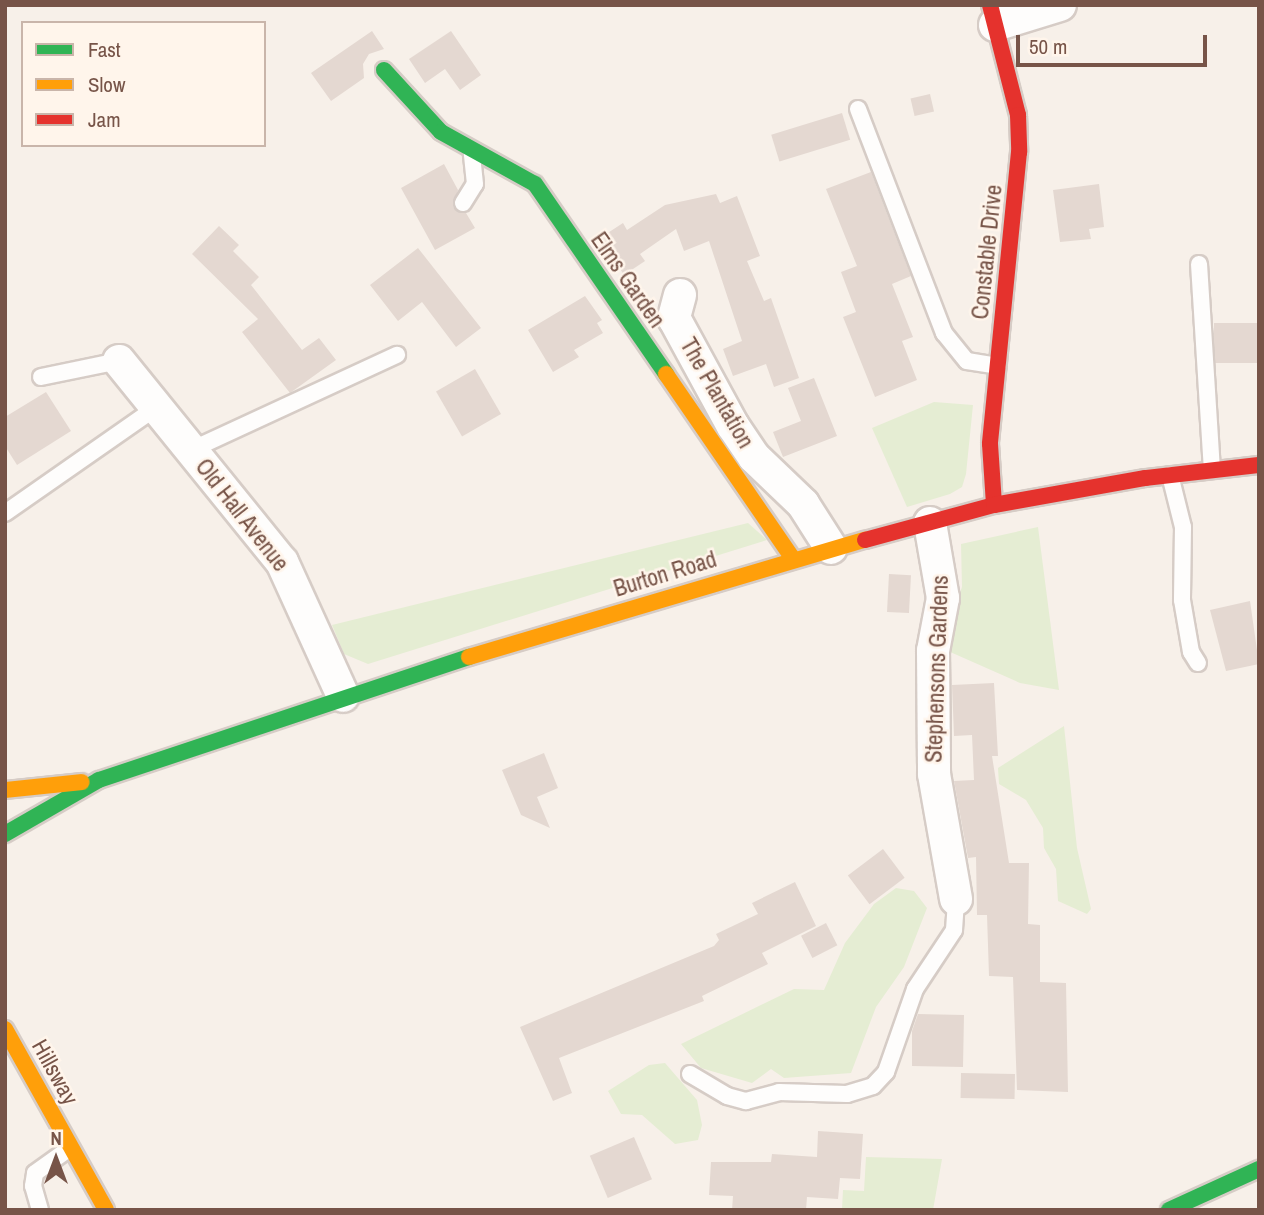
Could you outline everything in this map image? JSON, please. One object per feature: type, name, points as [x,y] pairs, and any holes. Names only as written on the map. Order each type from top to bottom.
[{"type":"street","points":[[992,15],[1060,5]]},
{"type":"street","name":"Constable Drive","points":[[992,15],[1018,115],[1019,152],[990,444],[990,489],[995,505]]},
{"type":"street","name":"Elms Garden","points":[[384,71],[427,119],[535,184],[793,559]]},
{"type":"street","name":"The Plantation","points":[[680,295],[674,318],[733,426],[754,457],[803,504],[831,548]]},
{"type":"street","name":"Old Hall Avenue","points":[[119,360],[282,562],[343,696]]},
{"type":"street","name":"Burton Road","points":[[5,834],[99,780],[343,696],[793,559],[995,505],[1170,475],[1259,465]]},
{"type":"street","name":"Stephensons Gardens","points":[[930,523],[943,598],[933,652],[934,774],[957,899]]},
{"type":"street","name":"Burton Road","points":[[5,790],[99,780]]},
{"type":"street","name":"Hillsway","points":[[5,1029],[107,1210]]},
{"type":"street","points":[[1169,1210],[1259,1169]]},
{"type":"lane","points":[[858,109],[944,333],[967,360],[998,366]]},
{"type":"lane","points":[[463,202],[475,184],[471,146]]},
{"type":"lane","points":[[1199,264],[1212,470]]},
{"type":"lane","name":"Old Hall Avenue","points":[[191,450],[397,355]]},
{"type":"lane","points":[[41,377],[119,360]]},
{"type":"lane","points":[[5,513],[157,407]]},
{"type":"lane","points":[[1170,475],[1183,527],[1182,600],[1191,652],[1198,663]]},
{"type":"lane","points":[[690,1074],[727,1096],[746,1101],[779,1092],[847,1094],[873,1086],[886,1072],[915,989],[954,930],[957,899]]},
{"type":"lane","points":[[40,1210],[33,1186],[35,1174],[70,1148]]},
{"type":"green space","points":[[934,402],[973,405],[966,474],[962,487],[950,494],[907,507],[872,428]]},
{"type":"green space","points":[[748,523],[767,540],[368,664],[344,654],[332,625]]},
{"type":"green space","points":[[1038,527],[1059,690],[1020,683],[948,651],[947,631],[962,587],[961,544]]},
{"type":"green space","points":[[1064,726],[1077,848],[1091,909],[1087,914],[1058,901],[1056,869],[1044,848],[1043,828],[1026,800],[999,784],[998,768]]},
{"type":"green space","points":[[896,888],[914,891],[927,908],[904,967],[876,1007],[851,1073],[784,1078],[771,1069],[752,1083],[701,1068],[681,1044],[794,989],[824,990],[845,943],[874,904]]},
{"type":"green space","points":[[665,1063],[697,1100],[702,1125],[698,1140],[675,1144],[642,1115],[621,1114],[608,1091],[649,1065]]},
{"type":"green space","points":[[866,1157],[942,1159],[933,1210],[824,1210],[842,1209],[843,1190],[864,1191]]},
{"type":"building","points":[[372,31],[384,49],[369,54],[363,64],[364,78],[331,101],[311,73]]},
{"type":"building","points":[[451,31],[481,75],[460,90],[445,69],[425,83],[409,59]]},
{"type":"building","points":[[930,94],[934,112],[915,116],[911,98]]},
{"type":"building","points":[[842,113],[850,140],[779,161],[771,135]]},
{"type":"building","points":[[444,164],[458,190],[453,207],[466,213],[475,228],[435,250],[401,188]]},
{"type":"building","points":[[871,172],[911,276],[892,284],[913,337],[902,341],[917,380],[875,397],[843,317],[856,312],[841,272],[857,266],[826,189]]},
{"type":"building","points":[[1099,184],[1104,227],[1089,229],[1091,239],[1060,242],[1053,190]]},
{"type":"building","points":[[716,194],[720,203],[737,196],[760,256],[747,261],[764,301],[771,298],[799,378],[774,387],[766,364],[733,376],[723,349],[742,341],[709,241],[684,251],[676,229],[640,254],[645,261],[624,275],[600,238],[623,223],[627,230],[665,205]]},
{"type":"building","points":[[219,226],[239,245],[233,251],[259,277],[251,285],[302,350],[319,338],[336,360],[290,393],[242,332],[258,319],[192,254]]},
{"type":"building","points":[[418,248],[481,328],[456,347],[422,302],[398,321],[370,285]]},
{"type":"building","points":[[585,296],[602,320],[597,323],[603,333],[574,350],[579,357],[553,372],[528,330]]},
{"type":"building","points":[[1214,323],[1259,323],[1259,363],[1214,363]]},
{"type":"building","points":[[475,369],[501,414],[462,437],[436,392]]},
{"type":"building","points":[[814,378],[837,436],[783,457],[773,432],[801,421],[788,388]]},
{"type":"building","points":[[46,392],[71,431],[17,465],[5,446],[5,417]]},
{"type":"building","points":[[889,574],[911,575],[909,613],[887,612]]},
{"type":"building","points":[[1250,601],[1259,664],[1226,671],[1210,610]]},
{"type":"building","points":[[994,683],[998,756],[992,756],[1009,863],[1029,863],[1028,924],[1040,925],[1040,982],[1066,983],[1068,1092],[1017,1090],[1013,977],[989,976],[987,915],[977,915],[976,857],[968,858],[954,781],[974,780],[972,735],[954,736],[952,685]]},
{"type":"building","points":[[544,753],[558,788],[537,797],[550,828],[521,815],[502,770]]},
{"type":"building","points":[[883,849],[905,878],[870,904],[848,875]]},
{"type":"building","points":[[795,882],[816,926],[762,953],[768,964],[702,996],[704,1001],[559,1058],[572,1093],[553,1101],[520,1027],[714,946],[719,940],[716,934],[758,914],[752,903]]},
{"type":"building","points":[[826,923],[837,945],[812,958],[801,936]]},
{"type":"building","points":[[918,1014],[964,1015],[963,1067],[912,1066],[912,1031]]},
{"type":"building","points":[[961,1073],[1015,1074],[1015,1099],[961,1098]]},
{"type":"building","points":[[818,1131],[863,1134],[860,1179],[840,1178],[838,1199],[807,1197],[806,1210],[732,1210],[733,1196],[709,1195],[711,1162],[771,1162],[772,1154],[817,1157]]},
{"type":"building","points":[[634,1137],[652,1179],[608,1198],[590,1156]]},
{"type":"traffic: fast","points":[[384,70],[441,132],[535,184],[666,374]]},
{"type":"traffic: fast","points":[[5,834],[99,780],[469,657]]},
{"type":"traffic: fast","points":[[1169,1210],[1259,1169]]},
{"type":"traffic: slow","points":[[666,374],[793,559]]},
{"type":"traffic: slow","points":[[469,657],[865,540]]},
{"type":"traffic: slow","points":[[5,790],[82,782]]},
{"type":"traffic: slow","points":[[5,1029],[106,1210]]},
{"type":"traffic: jam","points":[[990,5],[1018,115],[1019,152],[990,444],[994,505]]},
{"type":"traffic: jam","points":[[865,540],[994,505],[1146,478],[1259,465]]}]
